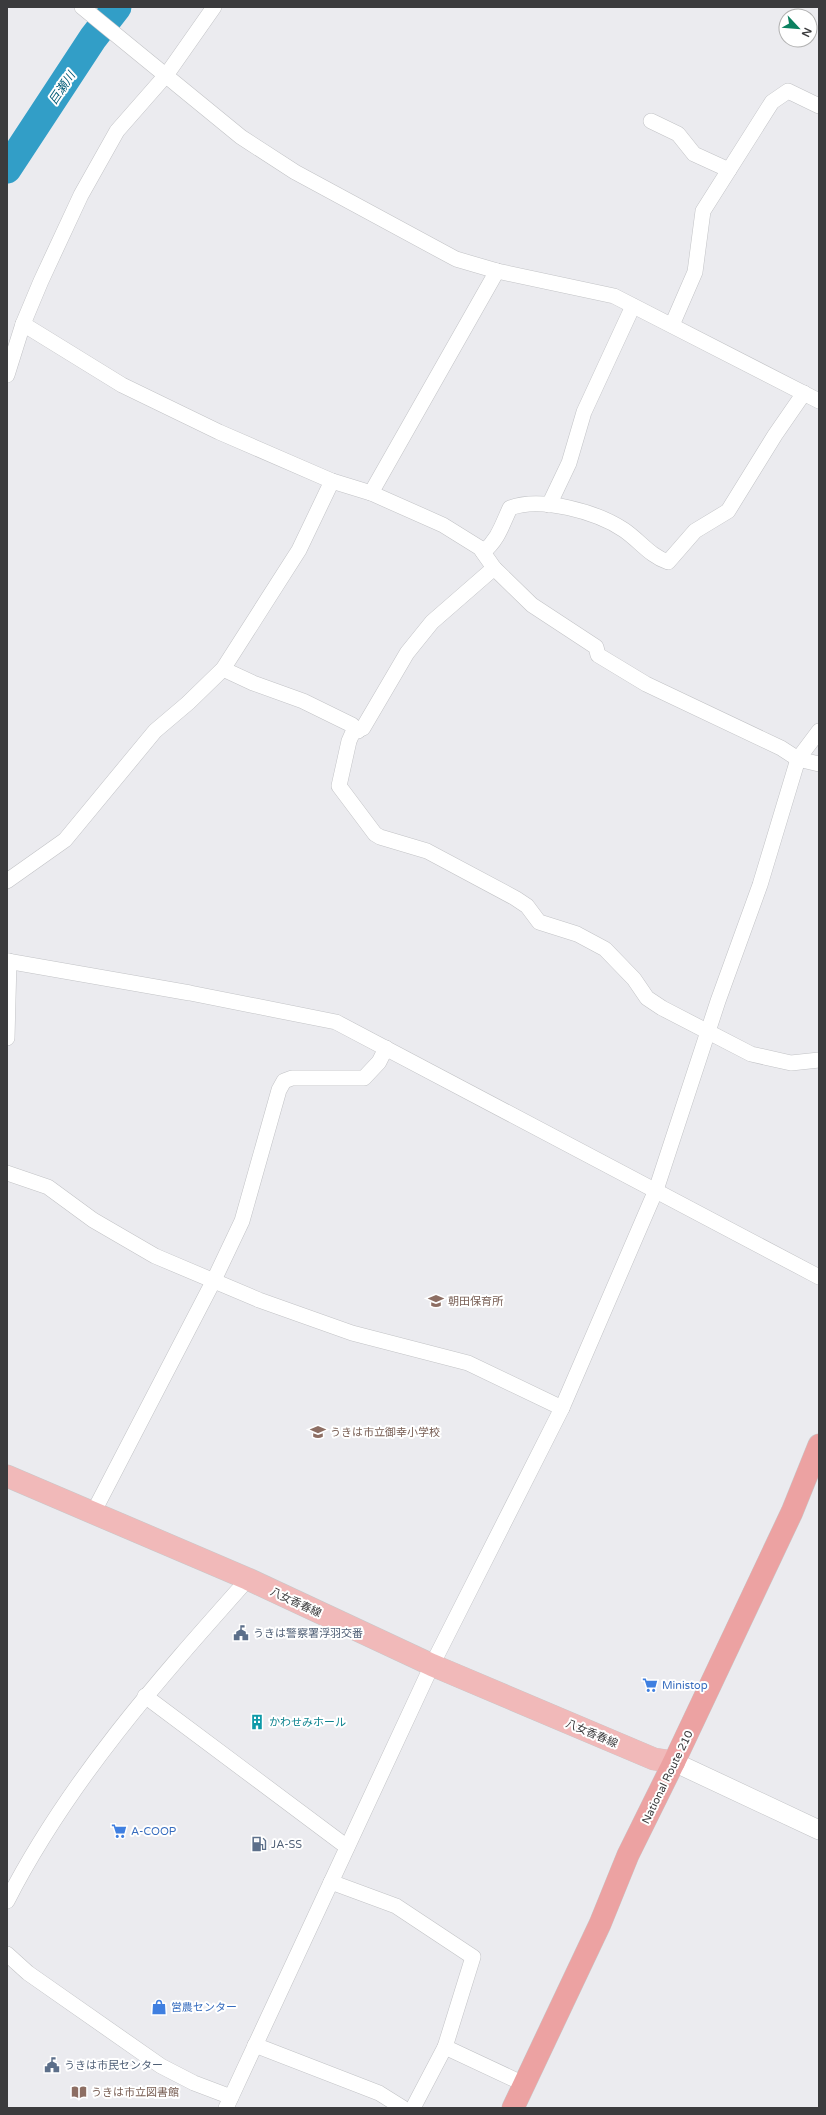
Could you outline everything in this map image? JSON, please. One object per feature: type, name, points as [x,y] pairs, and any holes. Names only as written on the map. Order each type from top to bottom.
[{"type":"highway","name":"National Route 210","points":[[513,2108],[600,1924],[628,1855],[674,1762],[786,1526],[819,1445]]},
{"type":"main road","name":"八女香春線","points":[[7,1476],[248,1579],[432,1665],[654,1759],[674,1762]]},
{"type":"street","points":[[7,375],[23,324],[82,195],[118,131],[167,74],[214,7]]},
{"type":"street","points":[[86,9],[241,136],[296,172],[456,259],[497,271],[614,296],[672,324],[819,401]]},
{"type":"street","points":[[672,324],[695,272],[703,211],[772,102],[788,91],[819,106]]},
{"type":"street","points":[[651,121],[678,134],[694,154],[729,170]]},
{"type":"street","points":[[371,493],[497,271]]},
{"type":"street","points":[[549,505],[569,463],[584,412],[633,306]]},
{"type":"street","points":[[23,324],[122,385],[219,432],[332,481],[371,493],[443,525],[480,548],[494,568],[532,604],[596,646],[598,655],[646,684],[774,745],[798,759],[819,764]]},
{"type":"street","points":[[483,552],[490,547],[500,533],[510,508],[521,504],[549,505],[560,506],[609,522],[625,531],[656,558],[668,562],[695,531],[728,511],[775,435],[804,393]]},
{"type":"street","points":[[7,881],[65,840],[154,731],[188,703],[223,669],[299,550],[332,481]]},
{"type":"street","points":[[494,568],[432,622],[407,653],[363,728],[353,732],[349,741],[339,786],[375,834],[389,841],[427,851],[516,898],[527,906],[539,922],[577,934],[605,949],[634,979],[647,998],[662,1008],[751,1054],[791,1063],[819,1060]]},
{"type":"street","points":[[223,669],[253,683],[303,701],[352,725],[358,730]]},
{"type":"street","points":[[7,1954],[28,1973],[161,2066],[229,2102],[432,1665],[562,1408],[656,1190],[760,885],[798,759],[819,731]]},
{"type":"street","points":[[7,1038],[8,961],[190,993],[336,1022],[819,1277]]},
{"type":"street","points":[[93,1513],[214,1280],[242,1221],[279,1090],[284,1081],[292,1078],[364,1078],[379,1062],[386,1048]]},
{"type":"street","points":[[7,1173],[48,1187],[93,1220],[155,1256],[259,1300],[352,1333],[468,1363],[562,1408]]},
{"type":"street","points":[[7,1901],[24,1866],[52,1820],[145,1696],[248,1579]]},
{"type":"street","points":[[145,1696],[347,1847]]},
{"type":"street","points":[[674,1762],[819,1830]]},
{"type":"street","points":[[330,1882],[396,1906],[473,1957],[445,2047],[413,2108]]},
{"type":"street","points":[[255,2045],[379,2093],[403,2108]]},
{"type":"street","points":[[445,2047],[524,2084]]},
{"type":"waterway","name":"巨瀬川","points":[[7,169],[93,38],[117,7]]},
{"type":"place","name":"朝田保育所","points":[[436,1301]]},
{"type":"place","name":"うきは市立御幸小学校","points":[[318,1432]]},
{"type":"place","name":"うきは警察署浮羽交番","points":[[241,1633]]},
{"type":"place","name":"Ministop","points":[[650,1685]]},
{"type":"place","name":"かわせみホール","points":[[257,1722]]},
{"type":"place","name":"A-COOP","points":[[119,1831]]},
{"type":"place","name":"JA-SS","points":[[259,1844]]},
{"type":"place","name":"営農センター","points":[[159,2007]]},
{"type":"place","name":"うきは市民センター","points":[[52,2065]]},
{"type":"place","name":"うきは市立図書館","points":[[79,2092]]}]
